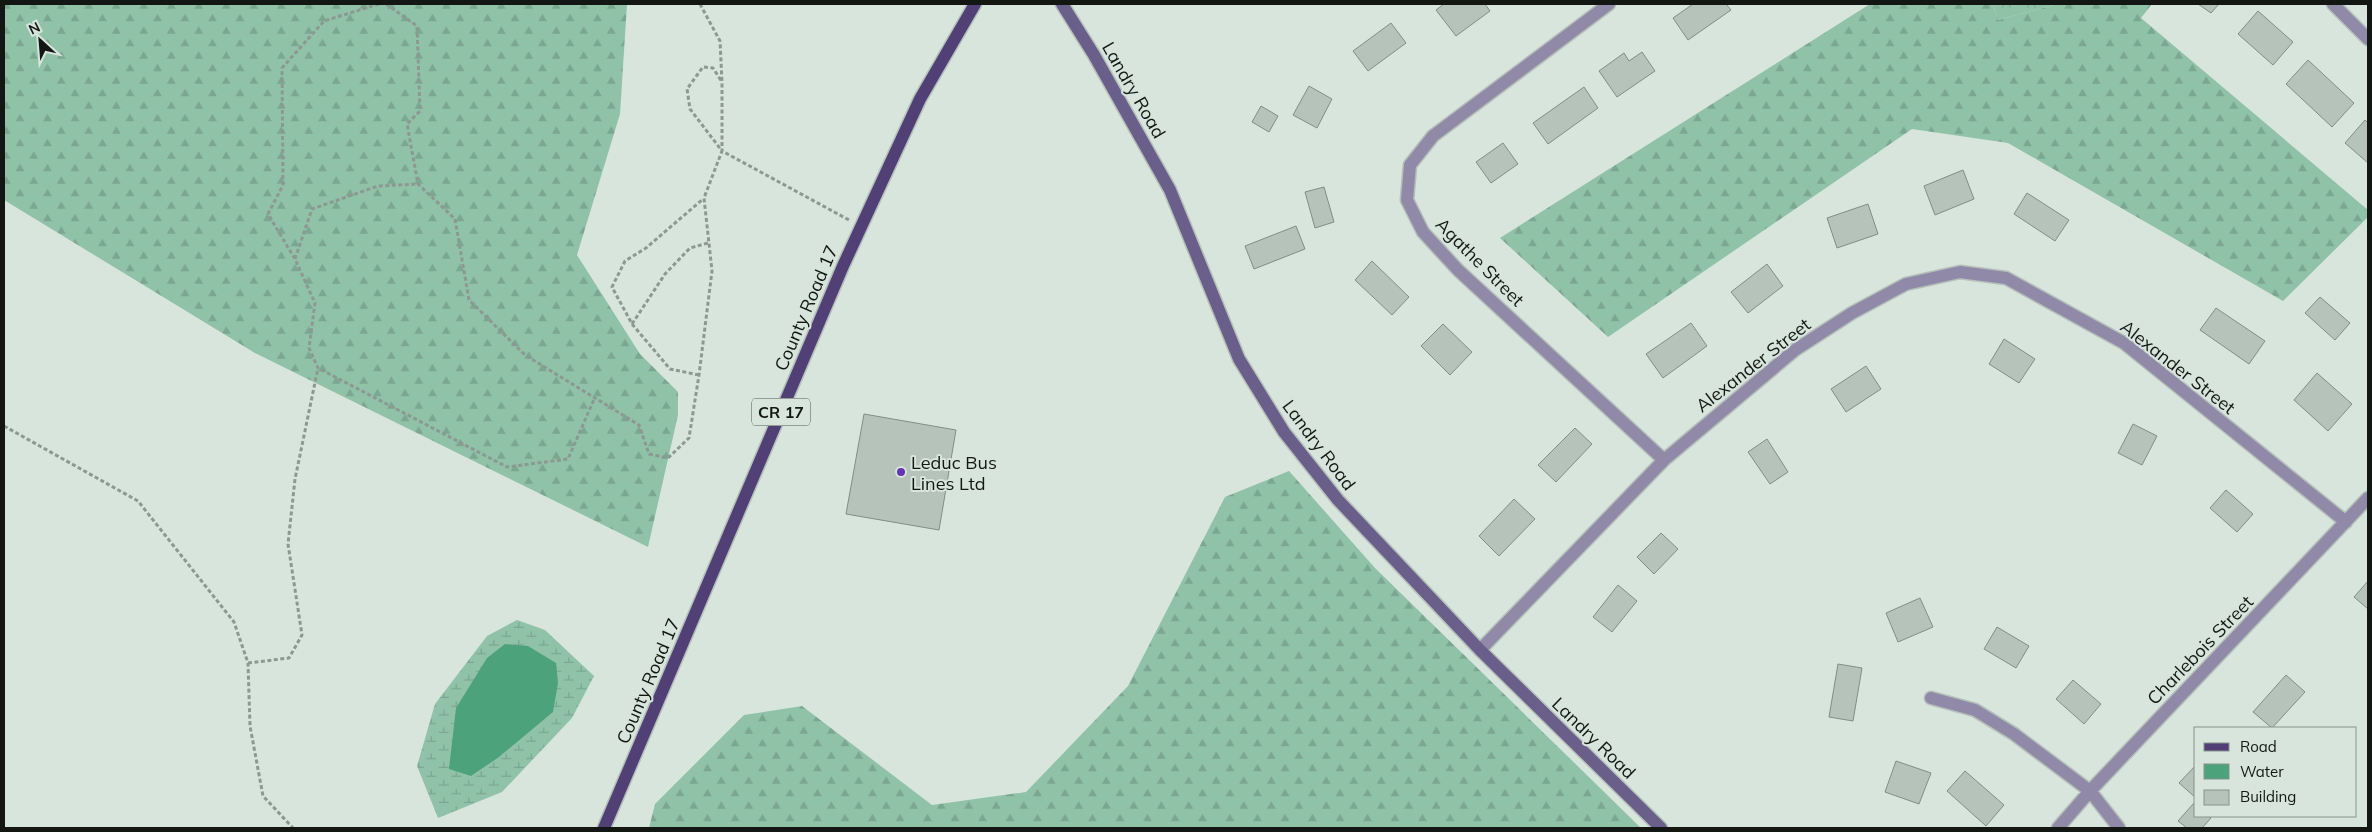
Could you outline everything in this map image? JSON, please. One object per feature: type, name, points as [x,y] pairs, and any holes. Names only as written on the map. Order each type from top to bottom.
[{"type":"main road","name":"County Road 17","points":[[604,828],[861,226],[920,99],[975,4]]},
{"type":"main road","name":"Landry Road","points":[[1062,4],[1098,62],[1170,190],[1239,359],[1284,432],[1338,500],[1480,650],[1661,828]]},
{"type":"street","name":"Agathe Street","points":[[1609,4],[1433,136],[1410,165],[1407,200],[1423,232],[1458,270],[1664,460]]},
{"type":"street","points":[[2333,4],[2368,39]]},
{"type":"street","name":"Alexander Street","points":[[1480,650],[1664,460],[1795,350],[1852,313],[1906,284],[1960,272],[2006,278],[2124,343],[2346,522]]},
{"type":"street","name":"Charlebois Street","points":[[2058,828],[2368,498]]},
{"type":"street","points":[[1931,698],[1975,710],[2014,734],[2090,792],[2119,828]]},
{"type":"path","points":[[248,662],[289,658],[302,635],[288,544],[295,479],[318,368],[309,348],[315,303],[295,259],[268,214],[283,185],[282,68],[324,21],[379,4]]},
{"type":"path","points":[[386,4],[417,26],[420,111],[407,124],[418,184],[455,219],[469,300],[525,354],[639,425],[649,454],[668,458],[689,438],[712,270],[704,198],[722,151],[720,41],[700,4]]},
{"type":"path","points":[[722,82],[713,68],[703,67],[687,88],[690,109],[722,151],[861,226]]},
{"type":"path","points":[[295,259],[312,208],[378,186],[418,184]]},
{"type":"path","points":[[699,375],[670,369],[632,324],[612,287],[625,261],[646,248],[704,198]]},
{"type":"path","points":[[632,324],[665,274],[690,248],[709,243]]},
{"type":"path","points":[[318,368],[506,467],[568,458],[595,398]]},
{"type":"path","points":[[4,426],[138,501],[234,622],[248,662],[250,726],[263,796],[293,828]]},
{"type":"green space","points":[[4,4],[627,4],[620,114],[577,255],[640,354],[678,392],[678,415],[648,547],[255,353],[4,200]]},
{"type":"green space","points":[[1870,4],[1993,4],[1998,20],[2057,4],[2152,4],[2141,18],[2368,210],[2368,217],[2283,301],[2008,143],[1912,129],[1608,337],[1500,238]]},
{"type":"green space","points":[[1993,4],[2057,4],[1998,20]]},
{"type":"green space","points":[[1289,471],[1375,568],[1641,828],[649,828],[655,804],[744,715],[802,706],[932,805],[1026,792],[1128,686],[1225,497]]},
{"type":"green space","points":[[517,620],[545,630],[594,676],[572,718],[502,792],[438,818],[417,766],[435,704],[487,636]]},
{"type":"water","points":[[505,644],[528,646],[556,663],[558,683],[553,712],[499,757],[471,776],[449,769],[456,708],[487,658]]},
{"type":"building","points":[[1444,4],[1485,4],[1490,11],[1456,36],[1436,10]]},
{"type":"building","points":[[1693,4],[1726,4],[1731,10],[1688,40],[1673,18]]},
{"type":"building","points":[[2198,4],[2219,4],[2211,13]]},
{"type":"building","points":[[2258,11],[2293,42],[2273,65],[2238,34]]},
{"type":"building","points":[[1391,23],[1406,43],[1368,71],[1353,51]]},
{"type":"building","points":[[1642,52],[1655,71],[1617,97],[1599,71],[1624,53],[1629,61]]},
{"type":"building","points":[[2308,60],[2354,103],[2332,127],[2286,84]]},
{"type":"building","points":[[1309,86],[1332,99],[1317,128],[1293,115]]},
{"type":"building","points":[[1584,87],[1598,108],[1548,144],[1533,123]]},
{"type":"building","points":[[1261,106],[1278,116],[1269,132],[1252,122]]},
{"type":"building","points":[[2365,120],[2368,123],[2368,163],[2345,143]]},
{"type":"building","points":[[1503,143],[1518,164],[1491,183],[1476,162]]},
{"type":"building","points":[[1963,170],[1974,199],[1935,215],[1924,186]]},
{"type":"building","points":[[1324,187],[1334,222],[1315,228],[1305,192]]},
{"type":"building","points":[[2027,193],[2069,220],[2055,241],[2014,214]]},
{"type":"building","points":[[1868,204],[1878,234],[1837,248],[1827,218]]},
{"type":"building","points":[[1296,226],[1305,249],[1254,269],[1245,246]]},
{"type":"building","points":[[1372,261],[1409,297],[1392,315],[1355,280]]},
{"type":"building","points":[[1767,264],[1783,286],[1748,313],[1731,292]]},
{"type":"building","points":[[2320,297],[2350,323],[2335,340],[2305,313]]},
{"type":"building","points":[[2216,308],[2265,341],[2249,364],[2200,330]]},
{"type":"building","points":[[1691,323],[1707,346],[1663,378],[1646,354]]},
{"type":"building","points":[[1443,324],[1472,352],[1450,375],[1421,346]]},
{"type":"building","points":[[2004,339],[2035,359],[2019,383],[1989,364]]},
{"type":"building","points":[[1866,366],[1881,389],[1846,412],[1831,389]]},
{"type":"building","points":[[2317,373],[2352,404],[2328,431],[2294,400]]},
{"type":"building","name":"Leduc Bus Lines Ltd","points":[[864,414],[956,430],[939,530],[846,514]]},
{"type":"building","points":[[2133,424],[2157,436],[2142,465],[2118,453]]},
{"type":"building","points":[[1575,428],[1592,444],[1556,482],[1538,465]]},
{"type":"building","points":[[1767,439],[1788,472],[1770,484],[1748,452]]},
{"type":"building","points":[[2226,490],[2253,514],[2237,532],[2210,508]]},
{"type":"building","points":[[1514,499],[1535,519],[1499,556],[1479,536]]},
{"type":"building","points":[[1661,533],[1678,549],[1654,574],[1637,557]]},
{"type":"building","points":[[2368,581],[2368,609],[2354,597]]},
{"type":"building","points":[[1618,585],[1637,601],[1612,632],[1593,617]]},
{"type":"building","points":[[1920,598],[1933,627],[1898,642],[1886,613]]},
{"type":"building","points":[[1997,627],[2029,646],[2016,668],[1984,649]]},
{"type":"building","points":[[1838,664],[1862,668],[1853,721],[1829,717]]},
{"type":"building","points":[[2286,675],[2305,692],[2273,727],[2253,712]]},
{"type":"building","points":[[2073,680],[2101,704],[2084,724],[2056,699]]},
{"type":"building","points":[[1896,761],[1931,773],[1919,804],[1885,792]]},
{"type":"building","points":[[2194,767],[2194,796],[2179,783]]},
{"type":"building","points":[[1965,771],[2004,805],[1986,826],[1947,791]]},
{"type":"building","points":[[2194,803],[2194,817],[2211,818],[2202,828],[2187,828],[2178,821]]},
{"type":"place","name":"Leduc Bus Lines Ltd","points":[[901,472]]}]
